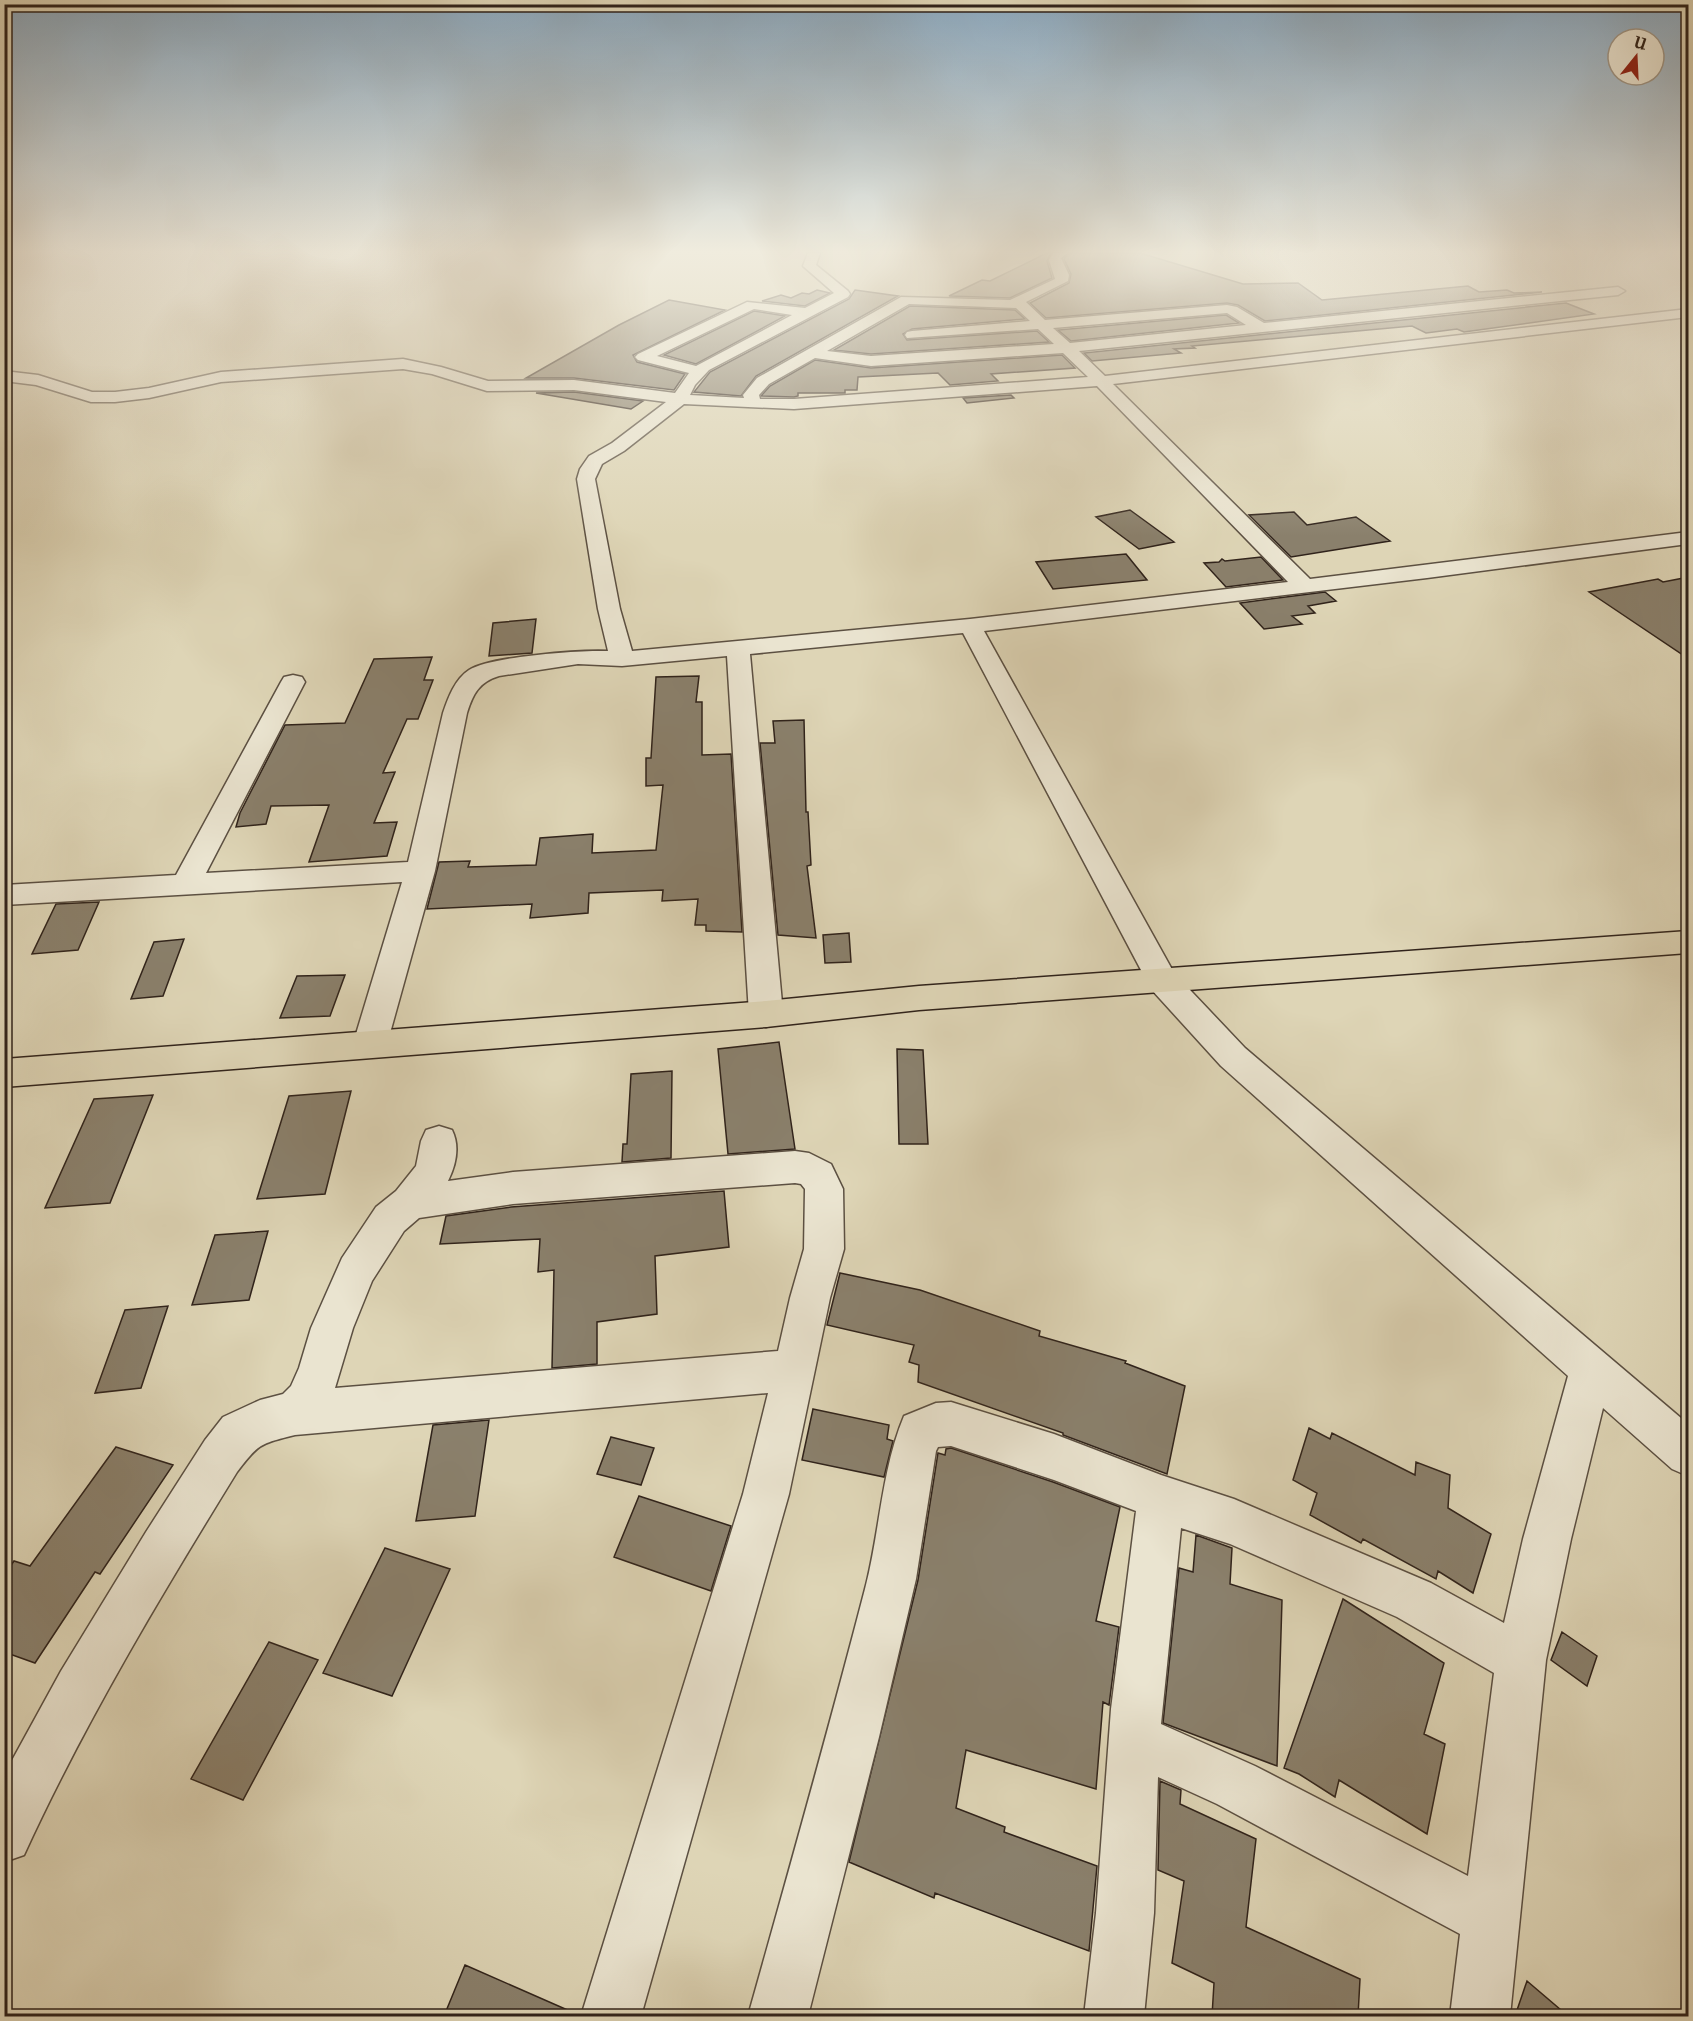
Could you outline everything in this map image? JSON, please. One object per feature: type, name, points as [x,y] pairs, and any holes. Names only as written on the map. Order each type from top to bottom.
[{"type":"highway","points":[[4,1073],[766,1014],[919,998],[1689,942]]},
{"type":"street","points":[[663,347],[643,357],[698,371]]},
{"type":"street","points":[[622,658],[609,609],[586,479],[589,469],[595,460],[618,447],[680,399],[698,371],[743,347]]},
{"type":"street","points":[[753,405],[751,395],[756,387],[824,347]]},
{"type":"street","points":[[814,353],[871,361],[1074,347]]},
{"type":"street","points":[[1291,347],[1306,357]]},
{"type":"street","points":[[4,376],[38,380],[91,397],[115,397],[149,393],[221,377],[403,364],[435,370],[487,386],[574,385],[680,399],[753,405],[848,401],[1101,381],[1388,347]]},
{"type":"street","points":[[1067,348],[1304,586]]},
{"type":"street","points":[[370,1044],[420,871],[455,713],[470,682],[479,674],[496,669],[578,657],[622,658],[970,627],[1689,538]]},
{"type":"street","points":[[970,627],[1034,741],[1162,981],[1233,1057],[1689,1453]]},
{"type":"street","points":[[738,649],[766,1014]]},
{"type":"street","points":[[186,883],[293,682]]},
{"type":"street","points":[[4,895],[420,871]]},
{"type":"street","points":[[295,1413],[306,1401],[319,1374],[332,1328],[356,1271],[390,1219],[410,1203],[434,1171],[439,1141]]},
{"type":"street","points":[[410,1203],[560,1183],[795,1167],[809,1169],[818,1176],[824,1189],[824,1249],[810,1298],[766,1494],[611,2016]]},
{"type":"street","points":[[1480,2016],[1521,1660],[1547,1539],[1592,1368]]},
{"type":"street","points":[[4,1835],[67,1709],[122,1612],[221,1456],[239,1433],[260,1422],[295,1413],[795,1370]]},
{"type":"street","points":[[778,2016],[853,1737],[892,1579],[914,1451],[920,1432],[936,1425],[951,1424],[1054,1457],[1161,1498],[1234,1522],[1414,1600],[1521,1660]]},
{"type":"street","points":[[1114,2016],[1119,1987],[1129,1860],[1134,1739],[1161,1498]]},
{"type":"street","points":[[1134,1739],[1236,1785],[1490,1918]]},
{"type":"building","points":[[580,347],[649,347],[633,355],[637,362],[685,374],[674,390],[574,378],[526,378]]},
{"type":"building","points":[[680,347],[727,347],[696,364],[664,355]]},
{"type":"building","points":[[757,347],[807,347],[756,376],[741,396],[694,392],[710,372]]},
{"type":"building","points":[[839,347],[970,347],[871,354],[834,350]]},
{"type":"building","points":[[1139,347],[1195,348],[1174,349],[1181,353],[1092,361],[1084,353]]},
{"type":"building","points":[[1062,355],[1075,368],[991,374],[998,381],[950,385],[938,373],[858,377],[857,390],[845,390],[845,393],[798,393],[798,396],[794,397],[761,396],[770,386],[815,360],[871,368]]},
{"type":"building","points":[[574,392],[643,401],[631,409],[536,393]]},
{"type":"building","points":[[1011,395],[1014,398],[967,403],[963,398]]},
{"type":"building","points":[[1130,510],[1174,542],[1139,549],[1096,517]]},
{"type":"building","points":[[1294,512],[1307,525],[1356,517],[1390,541],[1291,557],[1249,515]]},
{"type":"building","points":[[1126,554],[1147,580],[1053,589],[1036,562]]},
{"type":"building","points":[[1261,557],[1283,580],[1226,587],[1204,563],[1219,562],[1222,559],[1225,561]]},
{"type":"building","points":[[1689,577],[1689,659],[1589,592],[1658,579],[1663,582]]},
{"type":"building","points":[[1325,592],[1336,601],[1308,606],[1315,613],[1292,616],[1302,624],[1264,629],[1240,603]]},
{"type":"building","points":[[536,619],[532,653],[489,656],[493,623]]},
{"type":"building","points":[[432,657],[424,680],[433,680],[418,719],[407,719],[383,773],[395,772],[374,823],[397,822],[387,856],[309,862],[329,805],[271,806],[266,824],[236,827],[240,813],[285,725],[345,723],[374,659]]},
{"type":"building","points":[[699,676],[696,702],[702,702],[702,755],[731,754],[742,932],[706,931],[706,925],[695,925],[698,899],[662,901],[663,890],[589,893],[588,913],[530,918],[532,904],[427,909],[439,862],[470,861],[468,867],[536,865],[540,838],[593,834],[592,853],[656,850],[663,785],[646,786],[646,758],[651,758],[656,677]]},
{"type":"building","points":[[804,720],[806,812],[808,812],[811,865],[807,866],[816,938],[778,935],[760,743],[775,743],[773,721]]},
{"type":"building","points":[[99,902],[78,950],[32,954],[56,904]]},
{"type":"building","points":[[849,933],[851,962],[825,963],[823,935]]},
{"type":"building","points":[[184,939],[163,996],[131,999],[154,942]]},
{"type":"building","points":[[345,975],[330,1016],[280,1018],[297,976]]},
{"type":"building","points":[[779,1042],[795,1149],[728,1154],[718,1049]]},
{"type":"building","points":[[897,1049],[923,1050],[928,1144],[899,1144]]},
{"type":"building","points":[[672,1071],[671,1158],[622,1162],[623,1144],[627,1144],[631,1074]]},
{"type":"building","points":[[351,1091],[325,1194],[257,1199],[289,1096]]},
{"type":"building","points":[[153,1095],[110,1203],[45,1208],[94,1099]]},
{"type":"building","points":[[724,1191],[729,1247],[655,1256],[657,1314],[597,1322],[597,1364],[552,1368],[554,1270],[538,1272],[540,1239],[440,1244],[446,1216],[511,1207]]},
{"type":"building","points":[[268,1231],[249,1300],[192,1305],[215,1235]]},
{"type":"building","points":[[840,1273],[920,1290],[1040,1331],[1039,1336],[1126,1361],[1125,1363],[1185,1386],[1167,1474],[1063,1435],[1063,1433],[918,1382],[919,1365],[909,1362],[914,1345],[827,1325]]},
{"type":"building","points":[[168,1306],[141,1388],[95,1393],[125,1310]]},
{"type":"building","points":[[813,1409],[889,1425],[887,1439],[893,1441],[884,1477],[802,1460]]},
{"type":"building","points":[[489,1420],[475,1516],[416,1521],[433,1425]]},
{"type":"building","points":[[1309,1428],[1330,1439],[1332,1433],[1415,1475],[1416,1462],[1450,1475],[1448,1508],[1491,1534],[1473,1593],[1438,1571],[1436,1579],[1363,1539],[1361,1543],[1310,1515],[1317,1493],[1293,1480]]},
{"type":"building","points":[[611,1437],[654,1448],[641,1485],[597,1474]]},
{"type":"building","points":[[116,1447],[173,1465],[100,1574],[95,1572],[35,1663],[4,1652],[4,1575],[14,1561],[30,1566]]},
{"type":"building","points":[[951,1448],[1120,1507],[1096,1621],[1119,1627],[1109,1705],[1103,1702],[1096,1789],[966,1750],[956,1808],[1005,1827],[1004,1832],[1097,1866],[1089,1951],[935,1893],[934,1898],[849,1862],[918,1580],[938,1453],[945,1455],[946,1449]]},
{"type":"building","points":[[639,1496],[731,1526],[711,1591],[614,1557]]},
{"type":"building","points":[[1196,1535],[1232,1548],[1230,1584],[1282,1600],[1277,1766],[1163,1723],[1179,1568],[1193,1572]]},
{"type":"building","points":[[385,1548],[450,1569],[392,1696],[323,1673]]},
{"type":"building","points":[[1343,1599],[1444,1663],[1424,1734],[1445,1744],[1427,1834],[1339,1780],[1335,1797],[1299,1774],[1284,1768]]},
{"type":"building","points":[[1562,1632],[1597,1656],[1587,1686],[1551,1660]]},
{"type":"building","points":[[269,1642],[318,1660],[243,1800],[191,1779]]},
{"type":"building","points":[[1160,1781],[1181,1790],[1180,1804],[1256,1839],[1246,1927],[1360,1979],[1358,2016],[1212,2016],[1214,1983],[1172,1963],[1184,1881],[1158,1870]]},
{"type":"building","points":[[465,1965],[579,2015],[579,2016],[444,2016]]},
{"type":"building","points":[[1527,1981],[1568,2016],[1515,2016]]}]
